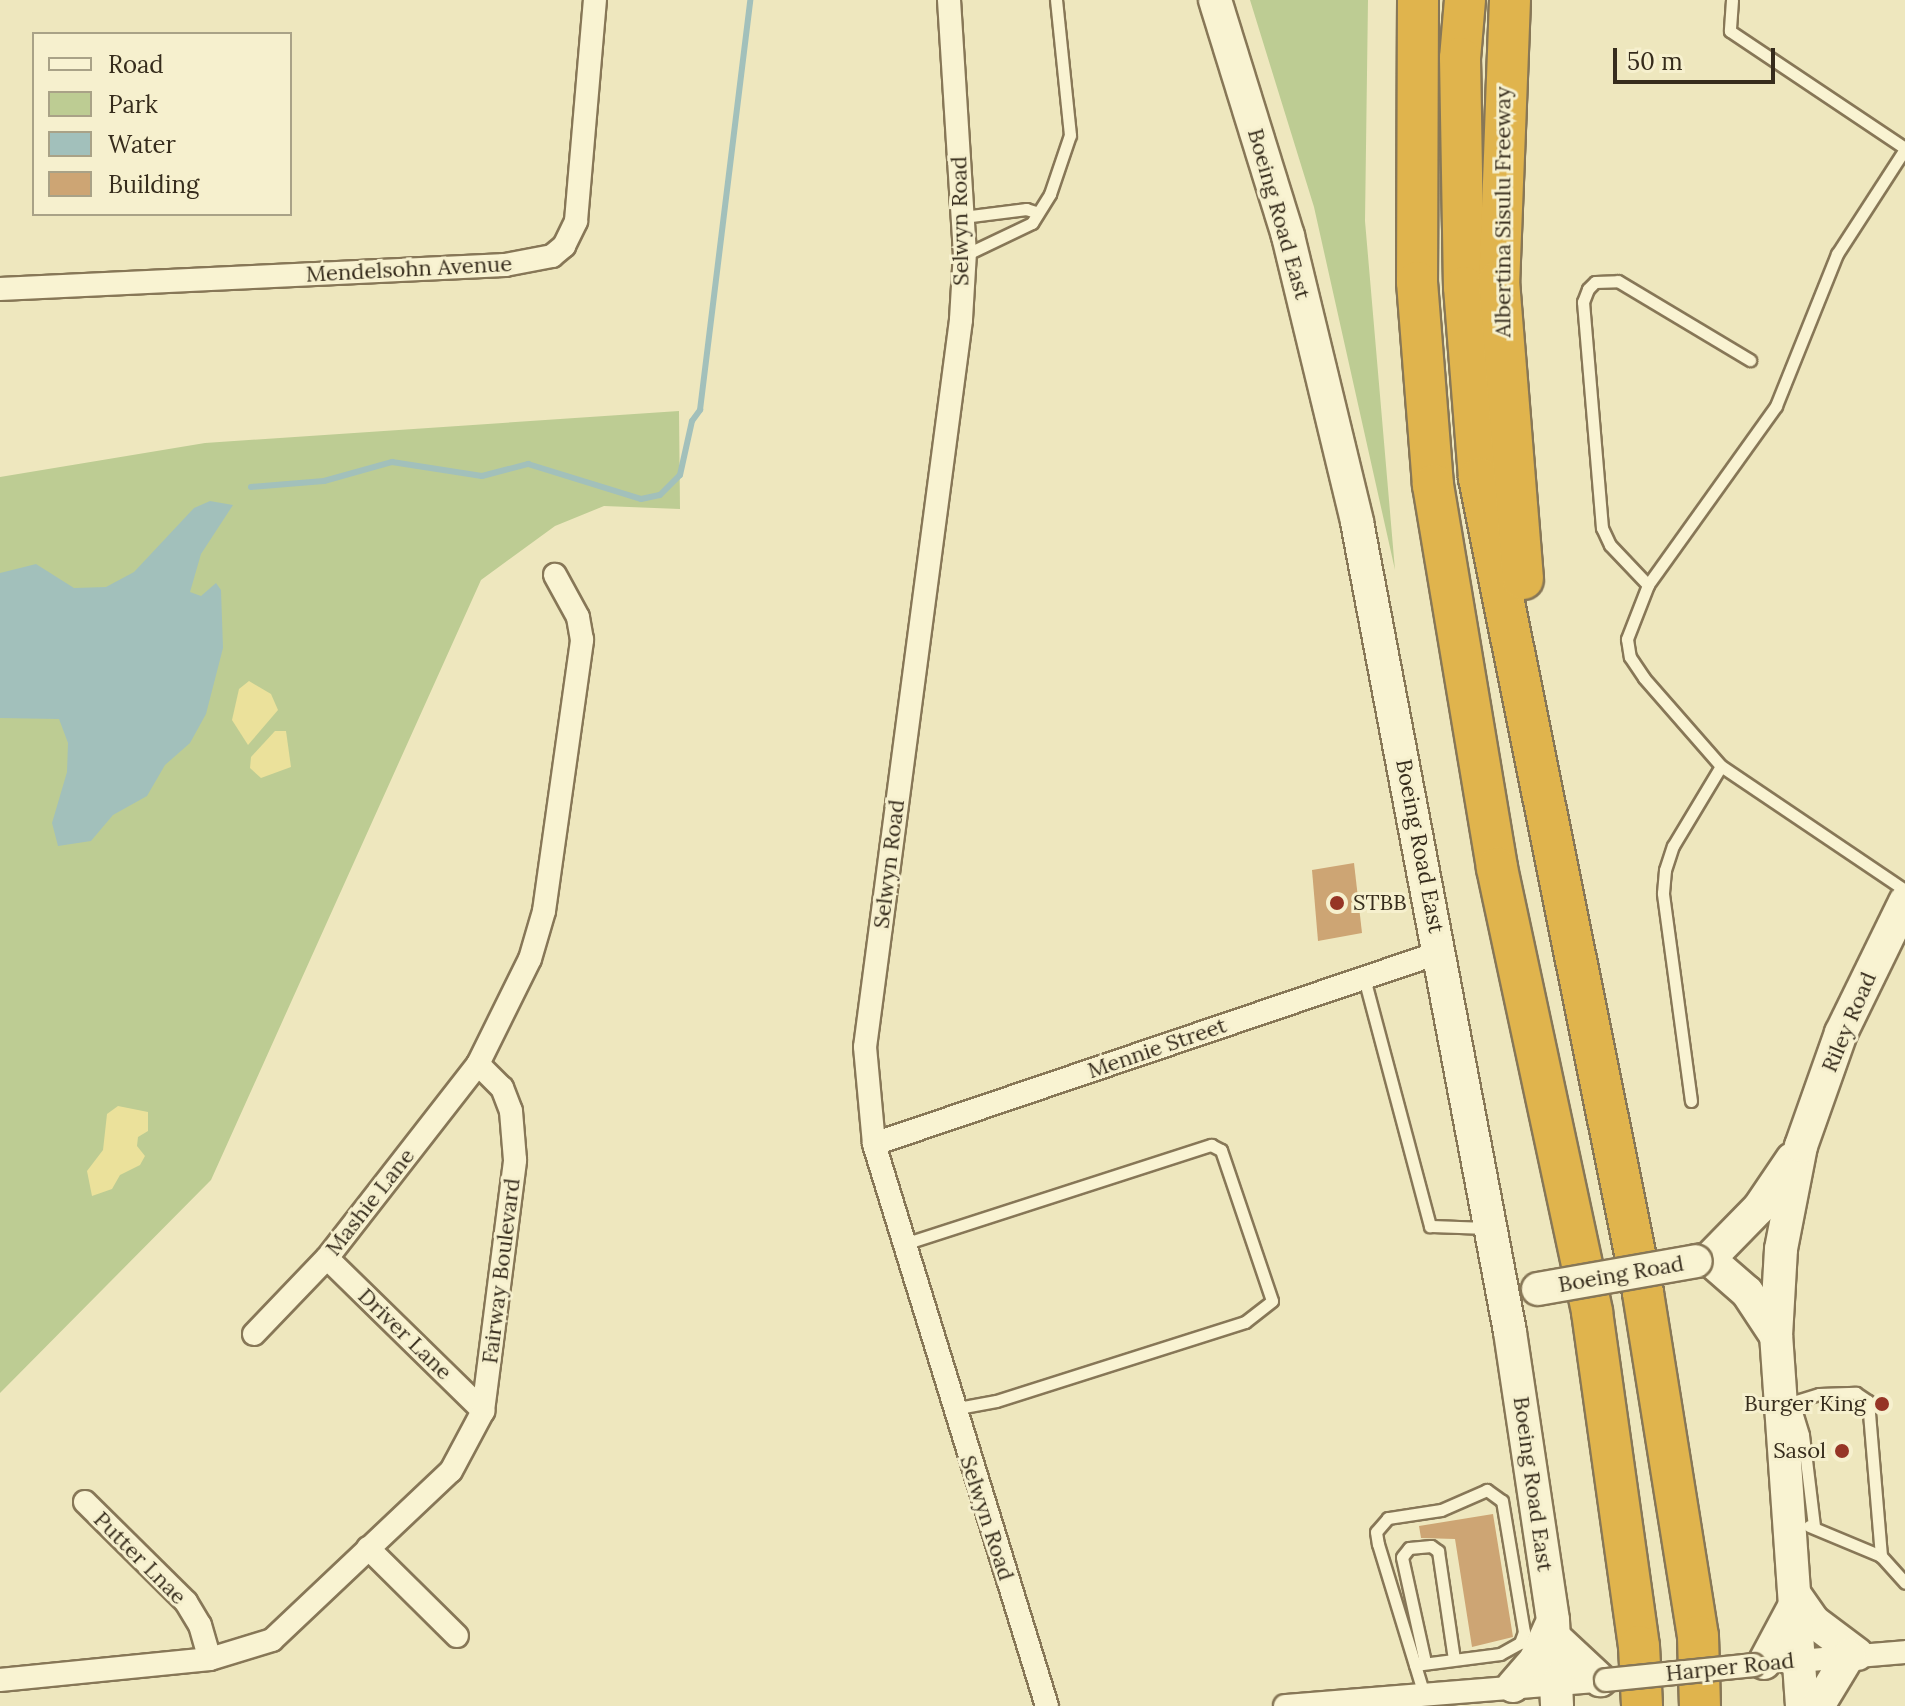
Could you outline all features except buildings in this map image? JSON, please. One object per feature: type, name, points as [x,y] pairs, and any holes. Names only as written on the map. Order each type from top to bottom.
[{"type":"highway","points":[[1418,0],[1417,282],[1433,485],[1497,868],[1592,1312],[1639,1646],[1642,1706]]},
{"type":"highway","points":[[1465,0],[1460,58],[1464,287],[1479,478],[1643,1293],[1698,1636],[1700,1706]]},
{"type":"highway","name":"Albertina Sisulu Freeway","points":[[1510,0],[1499,281],[1510,472],[1555,857]]},
{"type":"main road","name":"Boeing Road East","points":[[1215,0],[1288,236],[1357,522],[1441,952],[1510,1332],[1562,1699]]},
{"type":"main road","name":"Riley Road","points":[[1801,1146],[1841,1033],[1905,902]]},
{"type":"main road","name":"Boeing Road","points":[[1475,1144],[1511,1266],[1536,1289]]},
{"type":"main road","name":"Boeing Road","points":[[1510,1332],[1536,1289],[1702,1260],[1759,1208],[1801,1146]]},
{"type":"main road","points":[[1801,1146],[1781,1249],[1776,1336],[1801,1527],[1795,1599],[1802,1660],[1802,1706]]},
{"type":"main road","name":"Boeing Road","points":[[1702,1260],[1747,1292],[1776,1336]]},
{"type":"main road","points":[[1795,1599],[1813,1621],[1853,1655],[1818,1706]]},
{"type":"main road","points":[[1790,1706],[1759,1664],[1795,1599]]},
{"type":"main road","points":[[1513,1686],[1535,1661],[1554,1629],[1600,1680],[1562,1699]]},
{"type":"street","name":"Mendelsohn Avenue","points":[[0,289],[505,265],[552,256],[564,246],[576,221],[595,0]]},
{"type":"street","name":"Selwyn Road","points":[[949,0],[965,255],[961,320],[865,1047],[874,1144],[953,1409],[1047,1706]]},
{"type":"street","points":[[478,1064],[530,959],[544,911],[582,640],[578,617],[555,575]]},
{"type":"street","name":"Mennie Street","points":[[874,1144],[1441,952]]},
{"type":"street","name":"Mashie Lane","points":[[254,1334],[327,1258],[478,1064]]},
{"type":"street","name":"Fairway Boulevard","points":[[0,1680],[210,1659],[272,1640],[451,1471],[483,1411],[516,1130],[502,1088],[478,1064]]},
{"type":"street","name":"Driver Lane","points":[[327,1258],[483,1411]]},
{"type":"street","name":"Putter Lnae","points":[[85,1502],[186,1602],[200,1625],[210,1659]]},
{"type":"street","points":[[368,1548],[457,1636]]},
{"type":"street","name":"Harper Road","points":[[1600,1680],[1905,1652]]},
{"type":"street","points":[[1285,1706],[1513,1686],[1562,1699]]},
{"type":"lane","points":[[965,255],[1032,223],[1036,212],[1050,194],[1070,135],[1056,0]]},
{"type":"lane","points":[[1732,0],[1730,31],[1905,149],[1837,254],[1776,406],[1648,585],[1631,618],[1630,657],[1721,766],[1905,890]]},
{"type":"lane","points":[[963,217],[1026,209],[1036,212]]},
{"type":"lane","points":[[1648,585],[1610,545],[1602,528],[1583,302],[1588,289],[1595,282],[1618,281],[1750,360]]},
{"type":"lane","points":[[1691,1101],[1663,893],[1665,870],[1673,846],[1721,766]]},
{"type":"lane","points":[[1364,978],[1430,1226],[1491,1228]]},
{"type":"lane","points":[[903,1244],[1211,1145],[1221,1150],[1272,1301],[1245,1322],[996,1401],[953,1409]]},
{"type":"lane","points":[[1881,1556],[1868,1401],[1861,1394],[1786,1394],[1799,1421],[1801,1527],[1881,1556],[1905,1583]]},
{"type":"lane","points":[[1487,1490],[1502,1501],[1524,1632],[1513,1649],[1420,1664],[1376,1532],[1388,1518],[1441,1510],[1475,1491],[1487,1490]]},
{"type":"lane","points":[[1424,1694],[1402,1557],[1409,1548],[1431,1546],[1438,1551],[1454,1659]]},
{"type":"green space","points":[[1250,0],[1368,0],[1365,221],[1395,570],[1314,207]]},
{"type":"green space","points":[[679,411],[680,509],[604,506],[555,526],[481,580],[211,1180],[0,1393],[0,477],[205,443]]},
{"type":"sand","points":[[249,681],[271,694],[278,710],[248,745],[232,720],[239,689]]},
{"type":"sand","points":[[275,731],[286,731],[291,767],[261,778],[250,768],[251,757]]},
{"type":"sand","points":[[118,1106],[148,1112],[148,1131],[138,1137],[137,1146],[145,1156],[140,1165],[120,1175],[112,1189],[92,1196],[87,1171],[103,1150],[107,1114]]},
{"type":"water","points":[[210,501],[233,505],[201,554],[190,592],[201,596],[216,583],[221,590],[223,648],[206,714],[190,743],[165,765],[147,796],[113,815],[91,841],[58,846],[52,823],[67,772],[68,743],[59,719],[0,718],[0,573],[36,564],[74,588],[106,587],[134,572],[194,508]]},
{"type":"waterway","points":[[251,487],[324,481],[392,462],[482,476],[528,464],[641,499],[660,495],[680,475],[692,421],[700,410],[750,0]]},
{"type":"place","name":"STBB","points":[[1337,903]]},
{"type":"place","name":"Burger King","points":[[1882,1404]]},
{"type":"place","name":"Sasol","points":[[1842,1451]]}]
